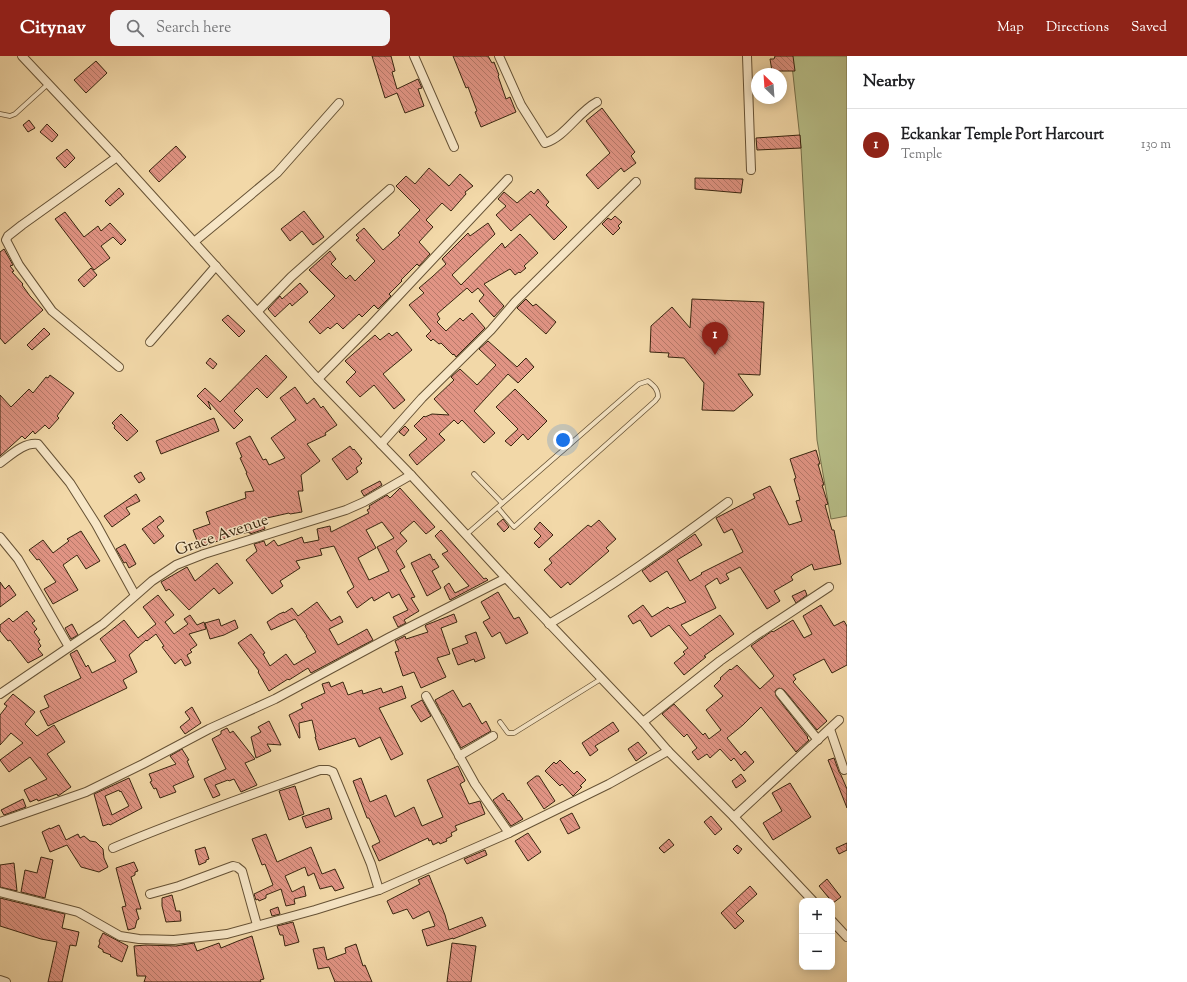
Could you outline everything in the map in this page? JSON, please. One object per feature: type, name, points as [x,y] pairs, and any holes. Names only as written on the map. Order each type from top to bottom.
[{"type":"street","points":[[22,56],[117,157],[318,378],[467,534],[549,624],[643,722],[668,751],[734,817],[810,898]]},
{"type":"street","points":[[414,56],[454,147]]},
{"type":"street","points":[[499,56],[521,105],[545,143],[554,141],[588,106],[597,102]]},
{"type":"street","points":[[747,56],[751,170]]},
{"type":"street","points":[[194,242],[277,173],[339,103]]},
{"type":"street","points":[[117,157],[22,225],[8,236],[6,240],[19,265],[52,310],[119,367]]},
{"type":"street","points":[[318,378],[371,325],[508,179]]},
{"type":"street","points":[[381,444],[422,398],[490,330],[515,302],[636,182]]},
{"type":"street","points":[[258,311],[291,277],[390,189]]},
{"type":"street","points":[[150,342],[216,266]]},
{"type":"street","points":[[0,463],[25,445],[33,443],[38,444],[70,483],[96,524],[135,595]]},
{"type":"street","name":"Grace Avenue","points":[[0,694],[103,624],[152,581],[176,565],[204,554],[346,510],[364,502],[411,475]]},
{"type":"street","points":[[549,624],[583,604],[647,561],[728,502]]},
{"type":"street","points":[[0,537],[18,559],[69,648]]},
{"type":"street","points":[[0,822],[86,792],[209,729],[275,700],[390,637],[506,578]]},
{"type":"street","points":[[643,722],[720,661],[755,636],[829,588]]},
{"type":"street","points":[[780,693],[818,740]]},
{"type":"street","points":[[426,696],[475,784],[509,833]]},
{"type":"street","points":[[734,817],[839,720]]},
{"type":"street","points":[[830,729],[844,770]]},
{"type":"street","points":[[460,756],[493,736]]},
{"type":"street","points":[[0,892],[78,912],[120,936],[139,939],[174,940],[226,934],[315,910],[379,890],[509,833],[609,784],[668,751]]},
{"type":"street","points":[[113,848],[168,825],[233,801],[320,770],[328,770],[333,772],[371,864],[379,890]]},
{"type":"street","points":[[150,894],[179,886],[233,866],[238,867],[242,871],[257,925]]},
{"type":"street","points":[[835,924],[847,937]]},
{"type":"street","points":[[0,980],[6,982]]},
{"type":"lane","points":[[0,114],[10,116],[15,114],[48,84]]},
{"type":"lane","points":[[467,534],[639,384],[648,381],[655,386],[658,391],[658,397],[655,401],[514,527],[498,508]]},
{"type":"lane","points":[[474,474],[502,504]]},
{"type":"lane","points":[[500,722],[508,733],[514,733],[602,678]]},
{"type":"green space","points":[[791,56],[847,56],[847,516],[831,519],[817,440],[801,148]]},
{"type":"building","points":[[372,56],[391,56],[395,71],[392,72],[397,89],[418,79],[422,88],[418,89],[424,106],[405,113],[397,93],[385,98]]},
{"type":"building","points":[[453,56],[488,56],[492,63],[494,62],[506,99],[510,97],[516,112],[481,127],[468,87],[466,88]]},
{"type":"building","points":[[775,56],[793,56],[795,71],[787,71],[787,68],[772,68],[770,59],[774,59]]},
{"type":"building","points":[[96,61],[107,73],[86,93],[74,80]]},
{"type":"building","points":[[602,108],[635,152],[631,156],[636,163],[624,172],[621,168],[598,189],[586,175],[610,153],[586,121]]},
{"type":"building","points":[[29,120],[35,128],[28,132],[23,125]]},
{"type":"building","points":[[47,124],[58,135],[52,142],[40,132]]},
{"type":"building","points":[[800,135],[801,148],[757,150],[756,138]]},
{"type":"building","points":[[176,146],[186,157],[159,182],[149,171]]},
{"type":"building","points":[[67,149],[75,158],[65,168],[56,158]]},
{"type":"building","points":[[429,168],[449,186],[460,174],[473,186],[465,192],[466,194],[451,211],[442,203],[426,220],[433,227],[419,242],[430,254],[419,266],[417,264],[401,280],[402,281],[389,294],[391,296],[378,309],[374,305],[362,317],[359,314],[343,329],[337,323],[330,329],[328,327],[320,334],[309,322],[335,296],[309,270],[330,251],[336,259],[331,264],[346,279],[350,275],[355,281],[375,261],[356,240],[359,238],[356,235],[364,228],[383,250],[400,235],[398,233],[420,210],[396,186],[406,176],[415,184]]},
{"type":"building","points":[[695,178],[743,179],[741,193],[695,189]]},
{"type":"building","points":[[119,188],[124,194],[110,206],[105,201]]},
{"type":"building","points":[[538,189],[549,202],[546,205],[567,227],[554,240],[530,214],[511,231],[496,215],[506,206],[498,199],[504,192],[517,203],[531,191],[534,194]]},
{"type":"building","points":[[304,211],[324,237],[313,245],[302,231],[290,241],[281,229]]},
{"type":"building","points":[[65,212],[84,237],[98,226],[101,231],[110,223],[126,240],[121,245],[113,237],[101,246],[110,258],[94,270],[55,219]]},
{"type":"building","points":[[615,216],[622,222],[618,226],[620,228],[613,235],[602,224],[608,218],[611,220]]},
{"type":"building","points":[[488,223],[495,234],[452,275],[461,285],[502,243],[505,248],[520,234],[538,253],[524,266],[526,268],[520,273],[519,272],[515,275],[510,269],[484,284],[504,306],[494,317],[479,301],[484,295],[478,288],[472,293],[467,288],[437,314],[440,319],[437,322],[446,331],[460,318],[463,321],[472,313],[485,328],[456,357],[441,343],[439,344],[433,339],[431,341],[426,336],[431,331],[409,305],[424,293],[419,288],[446,264],[442,259],[468,233],[470,236]]},
{"type":"building","points":[[4,249],[13,265],[10,266],[14,271],[12,272],[23,284],[22,285],[30,296],[43,310],[5,344],[0,338],[0,252]]},
{"type":"building","points":[[91,268],[97,275],[84,287],[78,280]]},
{"type":"building","points":[[300,283],[308,292],[292,306],[290,303],[275,317],[268,309],[280,296],[282,299]]},
{"type":"building","points":[[526,299],[533,306],[536,304],[556,322],[546,334],[517,308]]},
{"type":"building","points":[[692,299],[764,302],[760,375],[738,374],[753,395],[734,411],[702,410],[704,383],[684,358],[668,357],[669,353],[650,352],[651,326],[672,307],[690,328]]},
{"type":"building","points":[[228,315],[245,331],[239,337],[222,320]]},
{"type":"building","points":[[44,328],[50,334],[32,350],[27,345]]},
{"type":"building","points":[[397,332],[412,350],[383,374],[405,400],[394,409],[374,385],[360,397],[346,382],[356,372],[345,361],[375,335],[380,340],[389,333],[392,336]]},
{"type":"building","points":[[488,341],[517,367],[526,358],[534,367],[518,383],[508,374],[474,411],[495,433],[484,443],[462,420],[458,424],[454,420],[439,434],[445,440],[417,465],[409,455],[427,439],[414,426],[424,416],[425,417],[432,414],[449,415],[434,399],[454,380],[451,377],[460,369],[477,385],[496,365],[479,349]]},
{"type":"building","points":[[266,355],[287,377],[267,398],[257,388],[234,411],[243,420],[234,429],[208,401],[211,410],[197,396],[205,388],[220,402]]},
{"type":"building","points":[[210,358],[217,364],[213,369],[206,363]]},
{"type":"building","points":[[50,375],[74,393],[57,416],[59,418],[49,429],[45,425],[35,434],[33,431],[25,439],[22,436],[0,456],[0,395],[11,407],[29,389],[33,393],[46,377],[48,378]]},
{"type":"building","points":[[295,387],[307,404],[314,398],[321,408],[323,406],[337,425],[325,433],[326,435],[307,444],[320,461],[301,475],[303,491],[298,491],[302,512],[289,513],[267,518],[267,520],[263,521],[265,529],[250,534],[250,532],[233,535],[200,548],[193,530],[210,524],[206,512],[246,498],[245,492],[254,491],[240,458],[242,457],[236,443],[250,436],[263,460],[266,459],[269,465],[285,458],[271,438],[296,420],[280,398]]},
{"type":"building","points":[[515,389],[547,421],[528,440],[523,434],[511,446],[505,441],[518,429],[496,407]]},
{"type":"building","points":[[121,414],[138,431],[127,441],[114,428],[115,426],[112,423]]},
{"type":"building","points":[[214,418],[219,431],[161,454],[156,441]]},
{"type":"building","points":[[405,426],[409,430],[404,436],[399,432]]},
{"type":"building","points":[[350,446],[362,459],[360,461],[362,463],[356,468],[358,472],[347,480],[332,459]]},
{"type":"building","points":[[816,450],[824,485],[822,485],[828,504],[825,505],[832,530],[834,530],[841,564],[814,570],[812,564],[794,574],[791,577],[793,580],[774,591],[780,601],[767,609],[740,567],[726,574],[729,579],[720,584],[717,578],[705,586],[716,608],[681,625],[690,636],[720,615],[734,634],[704,656],[706,657],[684,675],[674,663],[685,654],[683,652],[688,648],[669,625],[651,637],[640,620],[633,624],[628,616],[643,605],[652,617],[668,607],[670,609],[686,602],[667,571],[650,582],[642,571],[695,534],[702,545],[677,560],[690,581],[702,574],[701,573],[743,552],[732,529],[724,533],[716,518],[755,498],[753,494],[770,486],[789,525],[802,521],[796,501],[800,500],[794,479],[796,478],[790,459]]},
{"type":"building","points":[[141,472],[145,479],[139,483],[134,476]]},
{"type":"building","points":[[380,481],[382,485],[364,496],[361,491]]},
{"type":"building","points":[[400,488],[435,527],[426,534],[414,521],[400,533],[407,541],[396,551],[405,567],[400,570],[415,597],[411,598],[419,611],[404,620],[406,623],[398,627],[393,617],[408,610],[399,594],[392,598],[389,592],[374,601],[372,597],[357,608],[347,592],[354,587],[334,546],[320,549],[322,555],[296,561],[300,568],[280,581],[283,586],[272,594],[246,560],[257,551],[254,544],[264,541],[266,546],[274,540],[278,546],[302,537],[304,543],[319,540],[317,529],[330,526],[331,532],[369,513],[367,510],[370,508],[369,506],[387,495],[390,498]],"holes":[[[382,522],[394,538],[377,547],[389,571],[369,580],[358,558],[376,548],[366,530]]]},
{"type":"building","points":[[136,494],[140,501],[126,508],[130,514],[112,527],[104,516]]},
{"type":"building","points":[[160,516],[164,521],[157,527],[164,536],[154,544],[142,529]]},
{"type":"building","points":[[503,519],[509,527],[504,532],[497,524]]},
{"type":"building","points":[[599,520],[616,539],[606,548],[609,551],[570,585],[568,582],[561,588],[544,570],[552,563],[549,559],[588,525],[591,527]]},
{"type":"building","points":[[540,522],[553,535],[539,548],[534,543],[541,536],[534,529]]},
{"type":"building","points":[[441,530],[484,579],[486,578],[488,580],[450,600],[444,587],[449,583],[455,593],[469,586],[442,554],[448,551],[435,536]]},
{"type":"building","points":[[81,531],[100,561],[86,569],[77,555],[63,565],[78,590],[53,604],[44,589],[56,582],[39,559],[37,560],[29,550],[43,540],[53,553],[69,541],[67,539]]},
{"type":"building","points":[[125,544],[136,564],[129,568],[126,562],[124,563],[116,549]]},
{"type":"building","points":[[430,554],[439,567],[432,571],[441,588],[427,596],[411,563]]},
{"type":"building","points":[[217,563],[233,583],[219,594],[214,588],[189,610],[169,589],[166,591],[161,582],[187,567],[195,581]]},
{"type":"building","points":[[0,582],[5,589],[9,585],[16,595],[0,607]]},
{"type":"building","points":[[805,590],[807,595],[796,603],[792,596]]},
{"type":"building","points":[[498,592],[514,619],[519,617],[528,633],[506,644],[500,632],[492,637],[483,622],[490,618],[481,602]]},
{"type":"building","points":[[158,595],[174,615],[165,622],[174,634],[188,624],[184,619],[190,615],[197,625],[204,622],[206,629],[189,634],[197,645],[190,650],[192,652],[187,655],[191,663],[185,666],[181,659],[175,664],[162,647],[164,646],[156,634],[147,641],[146,640],[129,655],[137,672],[123,680],[127,688],[48,726],[40,711],[49,707],[44,696],[81,678],[70,654],[77,650],[86,667],[88,665],[92,673],[116,661],[100,639],[124,620],[138,638],[156,624],[143,607]]},
{"type":"building","points":[[317,602],[331,621],[340,616],[343,622],[329,629],[338,645],[367,629],[373,640],[311,673],[308,668],[269,691],[258,672],[259,671],[238,643],[251,634],[265,653],[263,654],[270,666],[286,654],[294,665],[316,652],[307,636],[295,619],[271,630],[267,622],[292,608],[298,616]]},
{"type":"building","points":[[821,605],[834,626],[844,621],[847,626],[847,665],[832,673],[824,659],[793,675],[796,679],[793,682],[827,721],[817,730],[784,690],[779,688],[775,691],[776,696],[809,740],[796,752],[761,707],[727,738],[741,755],[745,751],[754,762],[744,771],[734,758],[731,761],[720,749],[710,758],[707,754],[698,760],[692,752],[697,748],[687,734],[684,737],[662,714],[674,704],[703,735],[705,733],[709,739],[721,730],[706,710],[723,696],[714,686],[721,679],[720,678],[737,665],[760,689],[774,676],[751,646],[772,631],[773,632],[793,620],[804,638],[812,634],[803,616]]},
{"type":"building","points":[[27,611],[35,621],[32,623],[37,629],[34,632],[40,640],[38,641],[41,646],[38,649],[43,655],[28,663],[10,640],[8,641],[0,631],[0,625],[9,618],[13,622]]},
{"type":"building","points":[[454,614],[457,622],[441,628],[450,654],[437,658],[446,677],[421,688],[414,672],[403,676],[395,652],[399,651],[395,641],[405,636],[406,639],[428,632],[425,626],[426,625]]},
{"type":"building","points":[[219,619],[221,626],[235,620],[238,628],[224,635],[210,639],[205,623]]},
{"type":"building","points":[[72,624],[78,635],[71,639],[65,628]]},
{"type":"building","points":[[476,632],[485,658],[475,662],[474,659],[458,665],[452,649],[468,643],[465,636]]},
{"type":"building","points":[[329,682],[331,687],[343,682],[348,695],[362,690],[363,694],[381,688],[383,693],[402,686],[406,698],[379,708],[403,754],[391,760],[380,737],[359,747],[355,738],[319,750],[312,720],[299,723],[299,738],[289,715],[303,708],[301,704],[325,693],[322,684]]},
{"type":"building","points":[[453,690],[463,707],[470,703],[482,724],[486,721],[491,731],[461,748],[435,700]]},
{"type":"building","points":[[13,694],[35,712],[25,724],[37,736],[54,725],[65,742],[47,754],[71,787],[58,796],[57,794],[38,801],[37,799],[30,802],[24,790],[47,779],[30,757],[9,772],[0,760],[23,743],[11,733],[0,745],[0,715],[7,706],[4,704]]},
{"type":"building","points":[[422,700],[431,716],[421,722],[411,706]]},
{"type":"building","points":[[192,707],[201,723],[185,734],[180,727],[190,719],[185,712]]},
{"type":"building","points":[[269,721],[281,745],[267,744],[271,751],[256,758],[251,737],[261,732],[258,727]]},
{"type":"building","points":[[613,722],[619,731],[595,746],[598,750],[590,756],[582,743]]},
{"type":"building","points":[[227,728],[230,733],[233,731],[255,759],[245,763],[257,785],[241,792],[234,779],[228,780],[215,785],[220,795],[213,798],[204,779],[226,769],[212,739],[221,734],[221,731]]},
{"type":"building","points":[[638,742],[647,753],[636,761],[628,749]]},
{"type":"building","points":[[182,749],[189,760],[187,761],[194,777],[173,786],[176,792],[160,798],[156,788],[154,789],[150,782],[152,781],[149,774],[176,764],[170,756]]},
{"type":"building","points":[[834,758],[847,789],[847,808],[828,760]]},
{"type":"building","points":[[560,760],[574,774],[577,771],[586,780],[580,786],[582,787],[573,796],[562,784],[560,786],[545,771],[554,762],[556,764]]},
{"type":"building","points":[[458,766],[465,781],[460,784],[469,804],[480,801],[485,814],[455,826],[457,830],[451,833],[452,836],[446,839],[447,841],[440,844],[439,842],[433,845],[431,840],[429,841],[428,838],[379,861],[372,846],[380,842],[369,818],[367,818],[353,781],[361,778],[370,802],[386,795],[395,817],[414,807],[422,826],[443,817],[427,780]]},
{"type":"building","points":[[741,774],[746,781],[736,788],[732,781]]},
{"type":"building","points":[[536,776],[539,776],[555,801],[544,809],[527,783]]},
{"type":"building","points":[[129,778],[142,808],[110,825],[103,826],[94,794]],"holes":[[[119,790],[120,792],[121,791],[129,806],[112,815],[105,796]]]},
{"type":"building","points":[[790,783],[811,817],[773,840],[763,823],[782,811],[772,793]]},
{"type":"building","points":[[295,786],[304,814],[289,820],[279,791]]},
{"type":"building","points":[[503,793],[523,819],[511,826],[493,800]]},
{"type":"building","points":[[23,799],[26,807],[4,815],[1,810]]},
{"type":"building","points":[[329,808],[332,819],[306,828],[302,817]]},
{"type":"building","points":[[572,813],[580,828],[568,834],[560,819]]},
{"type":"building","points":[[711,816],[722,829],[715,835],[704,822]]},
{"type":"building","points":[[59,825],[66,840],[78,834],[80,838],[84,836],[90,841],[96,842],[103,849],[104,858],[108,867],[99,872],[81,867],[67,845],[50,852],[42,832]]},
{"type":"building","points":[[528,833],[541,852],[528,861],[515,841]]},
{"type":"building","points":[[266,834],[277,862],[311,847],[322,874],[335,869],[344,888],[335,891],[332,886],[320,889],[314,873],[308,876],[305,867],[285,876],[292,892],[304,886],[306,896],[294,899],[295,904],[286,906],[281,889],[266,895],[266,898],[259,901],[258,899],[256,900],[254,894],[273,885],[265,864],[262,865],[252,839]]},
{"type":"building","points":[[669,839],[674,845],[664,853],[659,848]]},
{"type":"building","points":[[847,843],[847,850],[839,854],[836,848]]},
{"type":"building","points":[[737,845],[742,849],[738,854],[733,849]]},
{"type":"building","points":[[205,847],[209,859],[199,865],[195,850]]},
{"type":"building","points":[[485,850],[487,855],[467,864],[464,859]]},
{"type":"building","points":[[41,857],[53,860],[45,898],[21,892],[25,870],[37,873]]},
{"type":"building","points":[[134,862],[138,871],[131,877],[141,909],[136,909],[139,919],[137,920],[135,928],[128,930],[122,907],[126,906],[116,868]]},
{"type":"building","points":[[14,863],[17,891],[0,887],[0,865]]},
{"type":"building","points":[[429,875],[445,915],[449,930],[482,917],[486,926],[453,939],[427,946],[422,930],[435,926],[429,911],[413,919],[407,909],[393,914],[387,901],[420,884],[418,880]]},
{"type":"building","points":[[827,879],[841,897],[835,902],[835,898],[829,898],[819,886]]},
{"type":"building","points":[[750,886],[757,894],[736,913],[744,921],[735,929],[721,913]]},
{"type":"building","points":[[172,895],[176,911],[180,911],[181,921],[166,922],[162,906],[162,898]]},
{"type":"building","points":[[0,898],[65,914],[62,928],[79,932],[76,946],[70,945],[62,982],[48,982],[57,942],[41,939],[0,926]]},
{"type":"building","points":[[278,907],[280,914],[272,916],[270,910]]},
{"type":"building","points":[[293,922],[299,942],[285,946],[283,935],[280,935],[277,926]]},
{"type":"building","points":[[103,933],[128,946],[122,962],[103,952],[103,950],[98,947]]},
{"type":"building","points":[[252,936],[264,979],[260,980],[261,982],[144,982],[146,976],[137,976],[134,946],[176,946],[194,943],[197,951],[219,943],[221,948]]},
{"type":"building","points":[[452,943],[476,946],[471,982],[447,982]]},
{"type":"building","points":[[356,944],[363,966],[365,965],[372,982],[335,982],[329,967],[318,969],[313,949],[324,947],[327,960],[346,953],[345,948]]},
{"type":"place","name":"Eckankar Temple Port Harcourt","points":[[715,355]]}]
